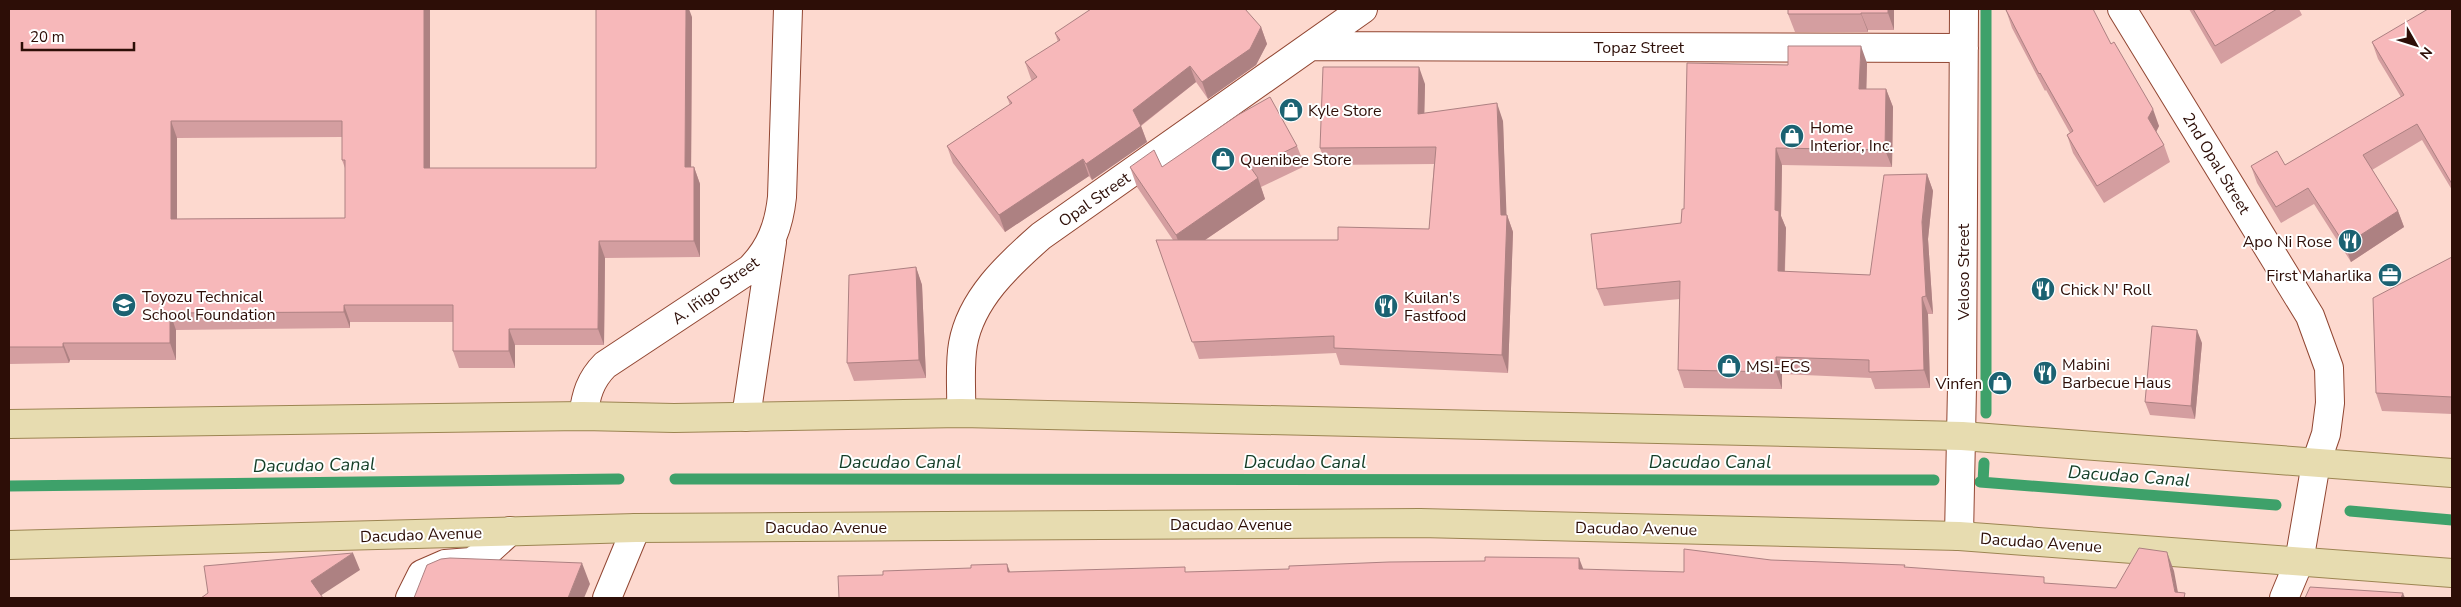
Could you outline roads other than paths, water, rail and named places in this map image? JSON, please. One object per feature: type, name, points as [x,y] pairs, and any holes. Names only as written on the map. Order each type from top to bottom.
[{"type":"main road","points":[[9,424],[583,416],[674,418],[961,414],[1962,436],[2452,473]]},
{"type":"main road","name":"Dacudao Avenue","points":[[9,545],[636,528],[1420,523],[1959,536],[2452,573]]},
{"type":"street","name":"A. Iñigo Street","points":[[583,416],[589,387],[605,365],[750,268],[760,259],[772,238],[777,226],[782,197],[788,9]]},
{"type":"street","name":"Opal Street","points":[[961,414],[963,344],[974,313],[992,284],[1014,259],[1041,236],[1363,9]]},
{"type":"street","name":"Veloso Street","points":[[1959,536],[1962,436],[1964,9]]},
{"type":"street","name":"2nd Opal Street","points":[[2122,9],[2310,316],[2329,368],[2330,402],[2326,434],[2316,463],[2299,562],[2284,598]]},
{"type":"street","name":"Topaz Street","points":[[1313,46],[1964,48]]},
{"type":"street","points":[[746,417],[772,238]]},
{"type":"street","points":[[607,598],[636,528]]},
{"type":"street","points":[[410,598],[422,574],[445,564],[471,562],[486,553],[510,531]]},
{"type":"waterway","points":[[1986,9],[1986,413]]},
{"type":"waterway","points":[[1983,482],[1984,463]]},
{"type":"waterway","name":"Dacudao Canal","points":[[9,486],[619,479]]},
{"type":"waterway","name":"Dacudao Canal","points":[[675,479],[1934,480]]},
{"type":"waterway","name":"Dacudao Canal","points":[[1980,482],[2276,505]]},
{"type":"waterway","name":"Dacudao Canal","points":[[2350,511],[2452,520]]},
{"type":"place","name":"Kyle Store","points":[[1291,110]]},
{"type":"place","name":"Home Interior, Inc.","points":[[1792,136]]},
{"type":"place","name":"Quenibee Store","points":[[1223,159]]},
{"type":"place","name":"Apo Ni Rose","points":[[2350,241]]},
{"type":"place","name":"First Maharlika","points":[[2390,275]]},
{"type":"place","name":"Chick N' Roll","points":[[2043,289]]},
{"type":"place","name":"Toyozu Technical School Foundation","points":[[124,305]]},
{"type":"place","name":"Kuilan's Fastfood","points":[[1386,306]]},
{"type":"place","name":"MSI-ECS","points":[[1729,366]]},
{"type":"place","name":"Mabini Barbecue Haus","points":[[2045,373]]},
{"type":"place","name":"Vinfen","points":[[2000,383]]}]
